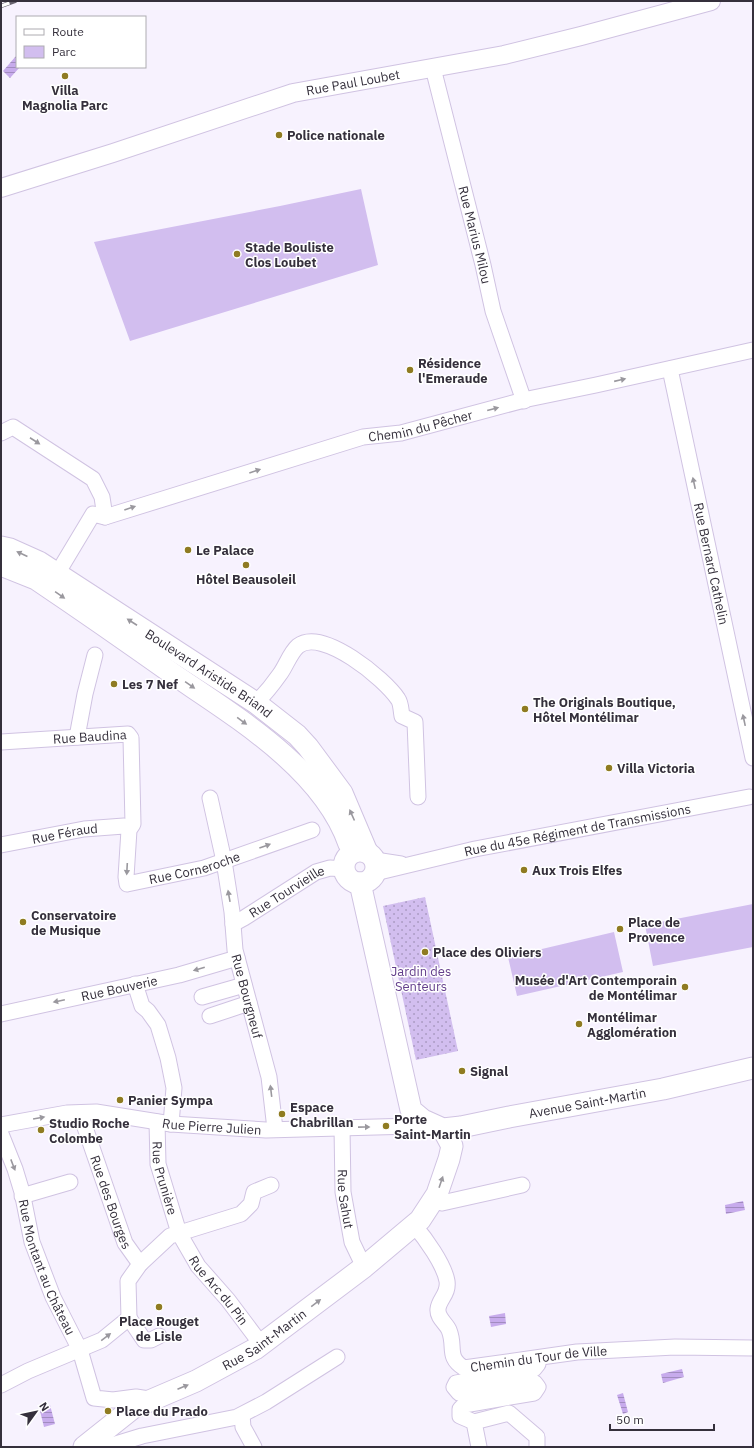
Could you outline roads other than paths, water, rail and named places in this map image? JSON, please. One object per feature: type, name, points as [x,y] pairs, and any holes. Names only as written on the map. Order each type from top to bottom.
[{"type":"main road","name":"Boulevard Aristide Briand","points":[[1,546],[39,562],[256,703],[297,735],[308,747],[342,793],[363,867]]},
{"type":"main road","name":"Boulevard Aristide Briand","points":[[1,565],[36,578],[242,721],[296,765],[330,806],[345,831],[363,867]]},
{"type":"main road","points":[[363,867],[411,1110],[423,1120],[443,1129],[452,1146],[449,1159]]},
{"type":"main road","name":"Avenue Saint-Martin","points":[[443,1129],[478,1124],[663,1089],[753,1068]]},
{"type":"main road","points":[[449,1159],[478,1124]]},
{"type":"main road","name":"Rue Saint-Martin","points":[[84,1447],[103,1440],[133,1408],[196,1382],[255,1350],[364,1267],[414,1225],[433,1201],[437,1194],[449,1159]]},
{"type":"street","name":"Rue Paul Loubet","points":[[1,188],[113,153],[293,92],[504,55],[711,1]]},
{"type":"street","name":"Rue Marius Milou","points":[[433,68],[483,265],[493,311],[524,401]]},
{"type":"street","name":"Chemin du Pêcher","points":[[99,516],[363,437],[401,433],[524,401],[753,350]]},
{"type":"street","name":"Rue Bernard Cathelin","points":[[670,369],[753,758]]},
{"type":"street","points":[[1,433],[13,427],[93,479],[102,497],[99,516],[57,574]]},
{"type":"street","points":[[256,703],[269,688],[298,646],[314,642],[331,646],[342,651],[387,686],[399,700],[402,716],[415,722],[418,797]]},
{"type":"street","points":[[77,737],[85,694],[95,655]]},
{"type":"street","name":"Rue Baudina","points":[[1,742],[128,734],[131,738],[133,824],[129,830]]},
{"type":"street","name":"Rue du 45e Régiment de Transmissions","points":[[406,865],[475,849],[752,796]]},
{"type":"street","name":"Rue Bourgneuf","points":[[210,798],[224,862],[233,924],[235,950],[269,1077],[275,1130]]},
{"type":"street","name":"Rue Féraud","points":[[1,845],[84,828],[124,826],[129,830]]},
{"type":"street","name":"Rue Corneroche","points":[[129,830],[126,877],[128,884],[204,868],[312,830]]},
{"type":"street","name":"Rue Tourvieille","points":[[233,924],[316,872],[330,868],[406,865]]},
{"type":"street","name":"Rue Bouverie","points":[[1,1014],[179,974],[237,958]]},
{"type":"street","name":"Rue Prunière","points":[[135,984],[142,1006],[148,1011],[158,1025],[168,1058],[174,1088],[164,1123],[158,1164],[179,1233]]},
{"type":"street","points":[[202,997],[244,985]]},
{"type":"street","points":[[210,1016],[249,1003]]},
{"type":"street","name":"Rue Pierre Julien","points":[[1,1125],[67,1113],[96,1112],[164,1123],[275,1130],[413,1126],[423,1120]]},
{"type":"street","name":"Rue des Bourges","points":[[80,1113],[125,1243],[140,1264]]},
{"type":"street","name":"Rue Sahut","points":[[342,1127],[343,1192],[352,1242],[364,1267]]},
{"type":"street","name":"Rue Montant au Château","points":[[1,1134],[15,1169],[32,1242],[53,1297],[80,1350],[94,1398],[113,1400],[136,1397],[152,1400]]},
{"type":"street","points":[[22,1196],[70,1182]]},
{"type":"street","points":[[158,1336],[151,1340],[144,1340],[129,1318],[128,1281],[140,1264],[170,1236],[241,1214],[251,1204],[254,1192],[271,1185]]},
{"type":"street","points":[[433,1201],[442,1203],[522,1185]]},
{"type":"street","name":"Chemin du Tour de Ville","points":[[414,1225],[444,1268],[448,1287],[445,1296],[438,1307],[438,1313],[439,1317],[450,1332],[453,1359],[457,1364],[464,1368],[577,1352],[676,1348],[753,1348]]},
{"type":"street","name":"Rue Arc du Pin","points":[[179,1233],[198,1266],[228,1300],[262,1344]]},
{"type":"street","points":[[1,1385],[28,1371],[102,1340],[129,1318]]},
{"type":"street","points":[[103,1440],[142,1436],[230,1419],[242,1415],[266,1402],[337,1357]]},
{"type":"street","points":[[538,1447],[537,1437],[509,1413],[474,1422],[460,1416],[460,1410],[464,1405],[534,1393],[538,1387],[534,1383],[530,1381],[459,1393],[454,1387],[456,1383],[534,1368],[539,1363],[539,1358]]},
{"type":"street","points":[[242,1415],[243,1427],[254,1447]]},
{"type":"street","points":[[474,1422],[479,1447]]},
{"type":"railway","points":[[1,6],[15,1]]},
{"type":"place","name":"Villa Magnolia Parc","points":[[65,76]]},
{"type":"place","name":"Police nationale","points":[[279,135]]},
{"type":"place","name":"Stade Bouliste Clos Loubet","points":[[237,254]]},
{"type":"place","name":"Résidence l'Emeraude","points":[[410,370]]},
{"type":"place","name":"Le Palace","points":[[188,550]]},
{"type":"place","name":"Hôtel Beausoleil","points":[[246,565]]},
{"type":"place","name":"Les 7 Nef","points":[[114,684]]},
{"type":"place","name":"The Originals Boutique, Hôtel Montélimar","points":[[525,709]]},
{"type":"place","name":"Villa Victoria","points":[[609,768]]},
{"type":"place","name":"Aux Trois Elfes","points":[[524,870]]},
{"type":"place","name":"Conservatoire de Musique","points":[[23,922]]},
{"type":"place","name":"Place de Provence","points":[[620,929]]},
{"type":"place","name":"Place des Oliviers","points":[[425,952]]},
{"type":"place","name":"Musée d'Art Contemporain de Montélimar","points":[[685,987]]},
{"type":"place","name":"Montélimar Agglomération","points":[[579,1024]]},
{"type":"place","name":"Signal","points":[[462,1071]]},
{"type":"place","name":"Panier Sympa","points":[[120,1100]]},
{"type":"place","name":"Espace Chabrillan","points":[[282,1114]]},
{"type":"place","name":"Porte Saint-Martin","points":[[386,1126]]},
{"type":"place","name":"Studio Roche Colombe","points":[[41,1130]]},
{"type":"place","name":"Place Rouget de Lisle","points":[[159,1307]]},
{"type":"place","name":"Place du Prado","points":[[108,1411]]},
{"type":"park label","name":"Jardin des Senteurs","points":[[421,978]]}]
